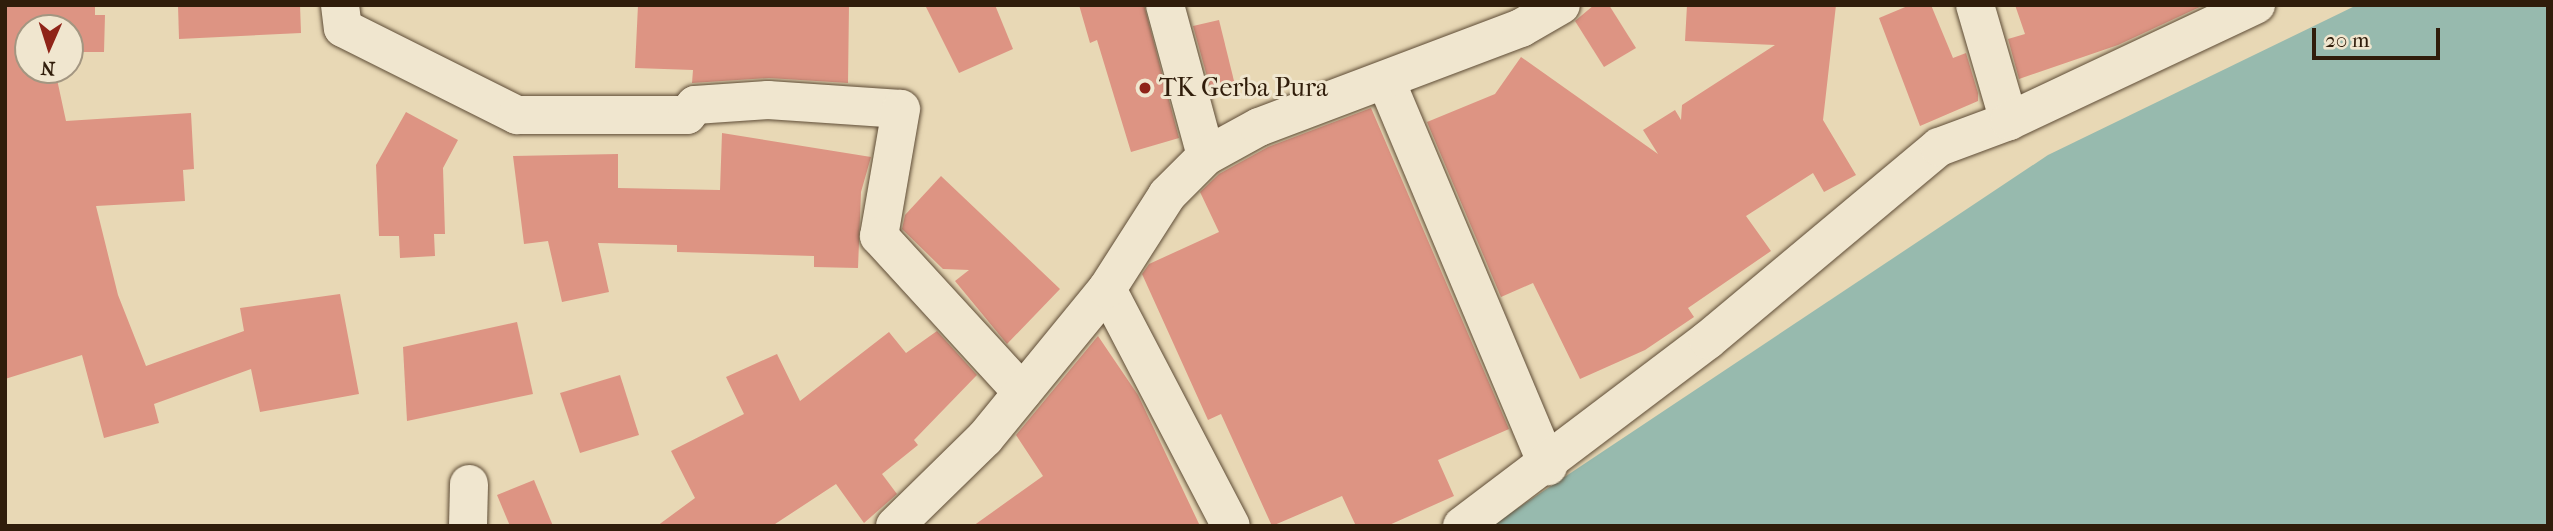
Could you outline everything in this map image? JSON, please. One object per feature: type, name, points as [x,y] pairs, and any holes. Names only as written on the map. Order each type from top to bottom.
[{"type":"street","points":[[340,5],[342,28],[517,115],[687,115],[695,105],[768,100],[901,109],[879,236],[1022,392]]},
{"type":"street","points":[[1165,5],[1206,156]]},
{"type":"street","points":[[895,526],[1022,392],[1107,289],[1167,195],[1206,156],[1259,127],[1521,28],[1561,5]]},
{"type":"street","points":[[1975,5],[2010,121]]},
{"type":"street","points":[[1462,526],[1548,466],[1820,251],[1899,176],[1939,147],[2010,121],[2236,9]]},
{"type":"street","points":[[1385,80],[1548,466]]},
{"type":"street","points":[[1107,289],[1231,526]]},
{"type":"street","points":[[468,484],[468,526]]},
{"type":"water","points":[[2357,5],[2548,5],[2548,526],[1491,526],[2048,155]]},
{"type":"building","points":[[5,5],[95,5],[95,15],[105,15],[104,52],[84,52],[84,14],[14,14],[14,84],[58,84],[66,121],[191,113],[194,169],[183,170],[185,201],[96,206],[118,295],[146,366],[244,331],[240,308],[340,294],[359,394],[260,412],[251,369],[154,404],[159,423],[104,438],[82,355],[5,379]]},
{"type":"building","points":[[178,5],[300,5],[301,33],[179,39]]},
{"type":"building","points":[[638,5],[849,5],[848,83],[769,78],[692,83],[693,70],[635,68]]},
{"type":"building","points":[[925,5],[995,5],[1013,49],[959,73]]},
{"type":"building","name":"TK Gerba Pura","points":[[1079,5],[1144,5],[1179,138],[1131,152],[1097,40],[1090,43]]},
{"type":"building","points":[[1594,5],[1609,5],[1636,48],[1604,67],[1575,21]]},
{"type":"building","points":[[1687,5],[1836,5],[1823,120],[1856,175],[1824,192],[1813,173],[1746,216],[1771,251],[1688,308],[1694,317],[1645,350],[1580,379],[1533,283],[1501,297],[1427,122],[1495,94],[1521,57],[1658,154],[1643,130],[1675,110],[1681,120],[1682,105],[1775,45],[1685,41]]},
{"type":"building","points":[[1910,5],[1931,5],[1953,58],[1966,53],[1978,93],[1978,101],[1920,126],[1879,18]]},
{"type":"building","points":[[2015,5],[2204,5],[2118,45],[2019,79],[2008,39],[2025,34]]},
{"type":"building","points":[[1219,20],[1235,85],[1211,91],[1193,26]]},
{"type":"building","points":[[1371,108],[1509,429],[1438,460],[1454,496],[1387,526],[1356,526],[1342,496],[1272,526],[1221,414],[1208,420],[1142,274],[1149,264],[1219,232],[1200,192],[1219,174],[1268,147]]},
{"type":"building","points":[[406,112],[458,140],[443,168],[445,234],[434,234],[435,256],[400,258],[399,236],[379,236],[376,165]]},
{"type":"building","points":[[722,133],[871,157],[861,192],[858,268],[814,267],[814,256],[677,252],[677,245],[598,243],[609,292],[562,302],[548,241],[524,244],[513,156],[618,154],[618,188],[720,190]]},
{"type":"building","points":[[941,176],[1060,289],[1007,344],[955,281],[969,270],[943,269],[902,229],[905,215]]},
{"type":"building","points":[[517,322],[533,394],[407,421],[403,347]]},
{"type":"building","points":[[937,331],[977,375],[914,440],[918,445],[882,474],[897,494],[864,523],[836,484],[772,526],[657,526],[695,498],[671,451],[744,414],[726,377],[777,354],[800,401],[889,332],[906,353]]},
{"type":"building","points":[[1098,336],[1138,395],[1200,526],[973,526],[1043,476],[1016,435]]},
{"type":"building","points":[[620,375],[639,435],[580,453],[560,393]]},
{"type":"building","points":[[534,480],[553,526],[510,526],[497,495]]},
{"type":"place","name":"TK Gerba Pura","points":[[1145,88]]}]
